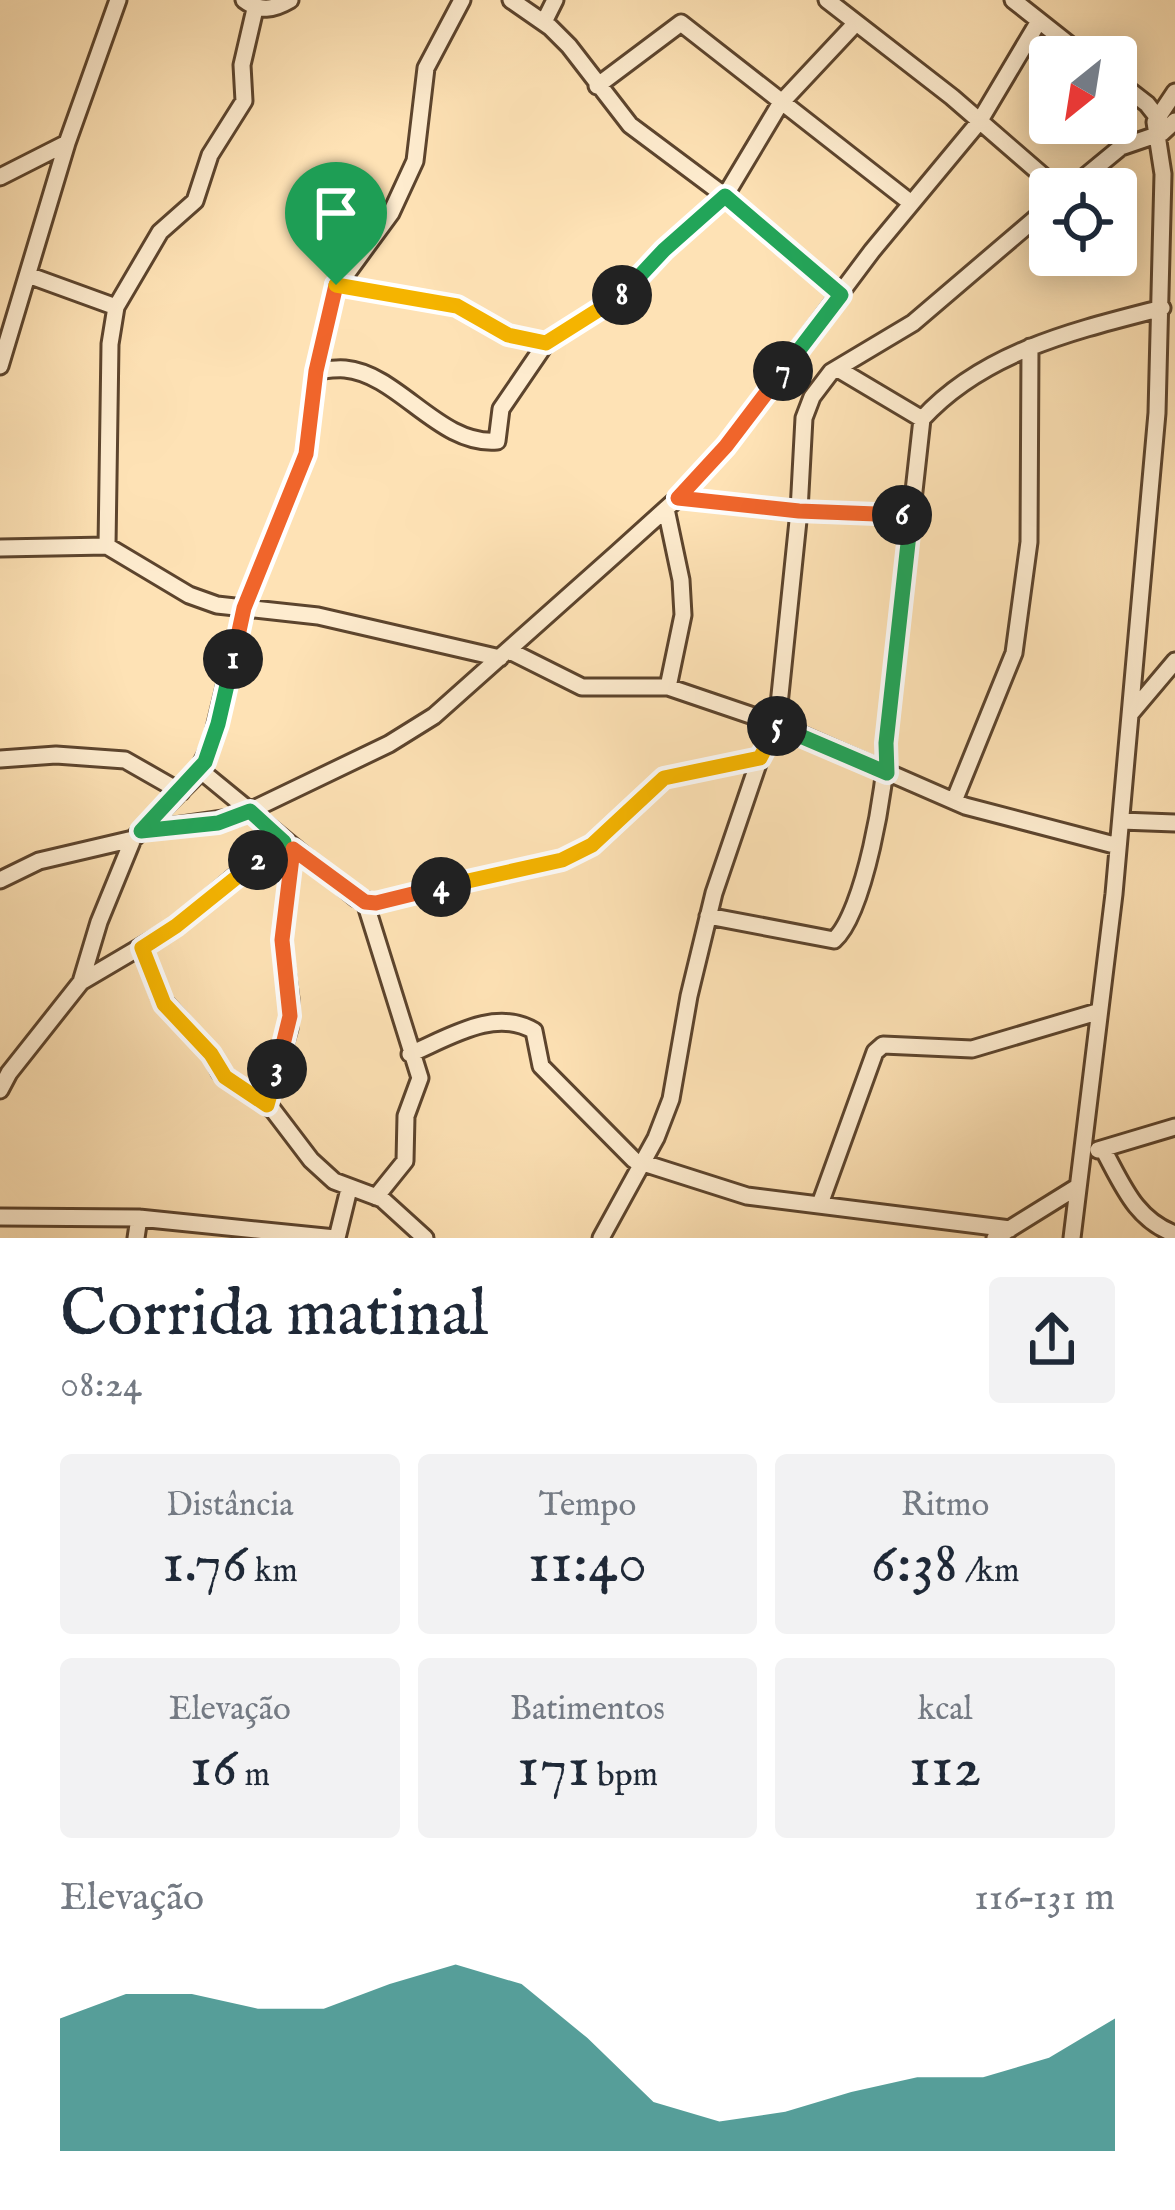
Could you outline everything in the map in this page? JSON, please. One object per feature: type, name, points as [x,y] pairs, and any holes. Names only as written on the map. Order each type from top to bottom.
[{"type":"street","points":[[0,366],[67,143],[118,0]]},
{"type":"street","points":[[107,546],[110,344],[116,307],[160,232],[195,201],[210,155],[244,101],[242,65],[250,4],[279,7],[290,0]]},
{"type":"street","points":[[0,1086],[81,982],[99,922],[137,835],[200,770],[218,724],[244,608],[303,464],[316,371],[336,285],[381,230],[415,161],[426,68],[462,0]]},
{"type":"street","points":[[512,0],[568,46],[631,125],[725,196],[841,295]]},
{"type":"street","points":[[544,22],[555,0]]},
{"type":"street","points":[[827,0],[1033,168]]},
{"type":"street","points":[[316,371],[344,369],[367,376],[453,430],[493,442],[499,438],[501,409],[546,343],[628,291],[664,250],[725,196],[780,104],[850,20],[861,0]]},
{"type":"street","points":[[1013,0],[1058,36]]},
{"type":"street","points":[[0,880],[40,861],[137,835],[218,823],[250,811],[371,754],[434,716],[672,504],[726,446],[911,203],[979,122],[1039,21]]},
{"type":"street","points":[[597,86],[681,23],[911,203]]},
{"type":"street","points":[[1156,115],[1175,92]]},
{"type":"street","points":[[1072,1238],[1118,846],[1168,339],[1162,308],[1163,174],[1169,130],[1137,98]]},
{"type":"street","points":[[1096,168],[1121,147],[1169,130]]},
{"type":"street","points":[[0,177],[67,143]]},
{"type":"street","points":[[601,1238],[643,1163],[671,1099],[708,916],[760,758],[778,724],[804,418],[821,380],[914,323],[1029,224]]},
{"type":"street","points":[[28,275],[116,307]]},
{"type":"street","points":[[336,285],[457,306],[508,335],[546,343]]},
{"type":"street","points":[[708,916],[834,940],[845,928],[872,844],[887,773],[886,743],[922,419],[981,371],[1030,347],[1162,308]]},
{"type":"street","points":[[954,801],[1014,653],[1029,542],[1030,347]]},
{"type":"street","points":[[838,369],[922,419]]},
{"type":"street","points":[[672,504],[911,516]]},
{"type":"street","points":[[668,687],[683,615],[672,504]]},
{"type":"street","points":[[0,548],[107,546],[189,596],[217,605],[318,616],[504,654],[582,687],[668,687],[778,724],[954,801],[1118,846]]},
{"type":"street","points":[[1132,712],[1175,661]]},
{"type":"street","points":[[0,759],[56,755],[125,760],[181,792]]},
{"type":"street","points":[[200,770],[289,846],[365,902],[376,903],[562,860],[592,845],[664,778],[760,758]]},
{"type":"street","points":[[1120,821],[1175,823]]},
{"type":"street","points":[[81,982],[142,948],[289,846]]},
{"type":"street","points":[[267,1105],[289,1028],[282,940],[289,846]]},
{"type":"street","points":[[365,902],[420,1078],[406,1116],[404,1161],[376,1197]]},
{"type":"street","points":[[142,948],[164,1004],[211,1054],[225,1077],[267,1105],[311,1160],[349,1189],[376,1197],[424,1238]]},
{"type":"street","points":[[820,1204],[875,1052],[883,1045],[972,1048],[1097,1012]]},
{"type":"street","points":[[410,1054],[487,1023],[518,1022],[534,1031],[541,1066],[627,1154],[747,1196],[1002,1233],[1077,1187]]},
{"type":"street","points":[[1083,1147],[1104,1151],[1175,1126]]},
{"type":"street","points":[[1104,1151],[1140,1213],[1154,1226],[1175,1234]]},
{"type":"street","points":[[0,1217],[139,1219],[336,1238],[349,1189]]},
{"type":"street","points":[[136,1238],[139,1219]]},
{"type":"route","points":[[725,196],[841,295],[726,446],[678,498],[799,511],[911,516],[886,743],[887,773],[778,724],[760,758],[664,778],[580,852],[376,903],[356,898],[293,849],[282,940],[289,1028],[267,1105],[225,1077],[211,1054],[164,1004],[142,948],[284,842],[250,811],[218,823],[141,831],[200,770],[212,745],[244,608],[306,454],[316,371],[336,285],[457,306],[508,335],[546,343],[628,291],[664,250],[725,196]]}]
